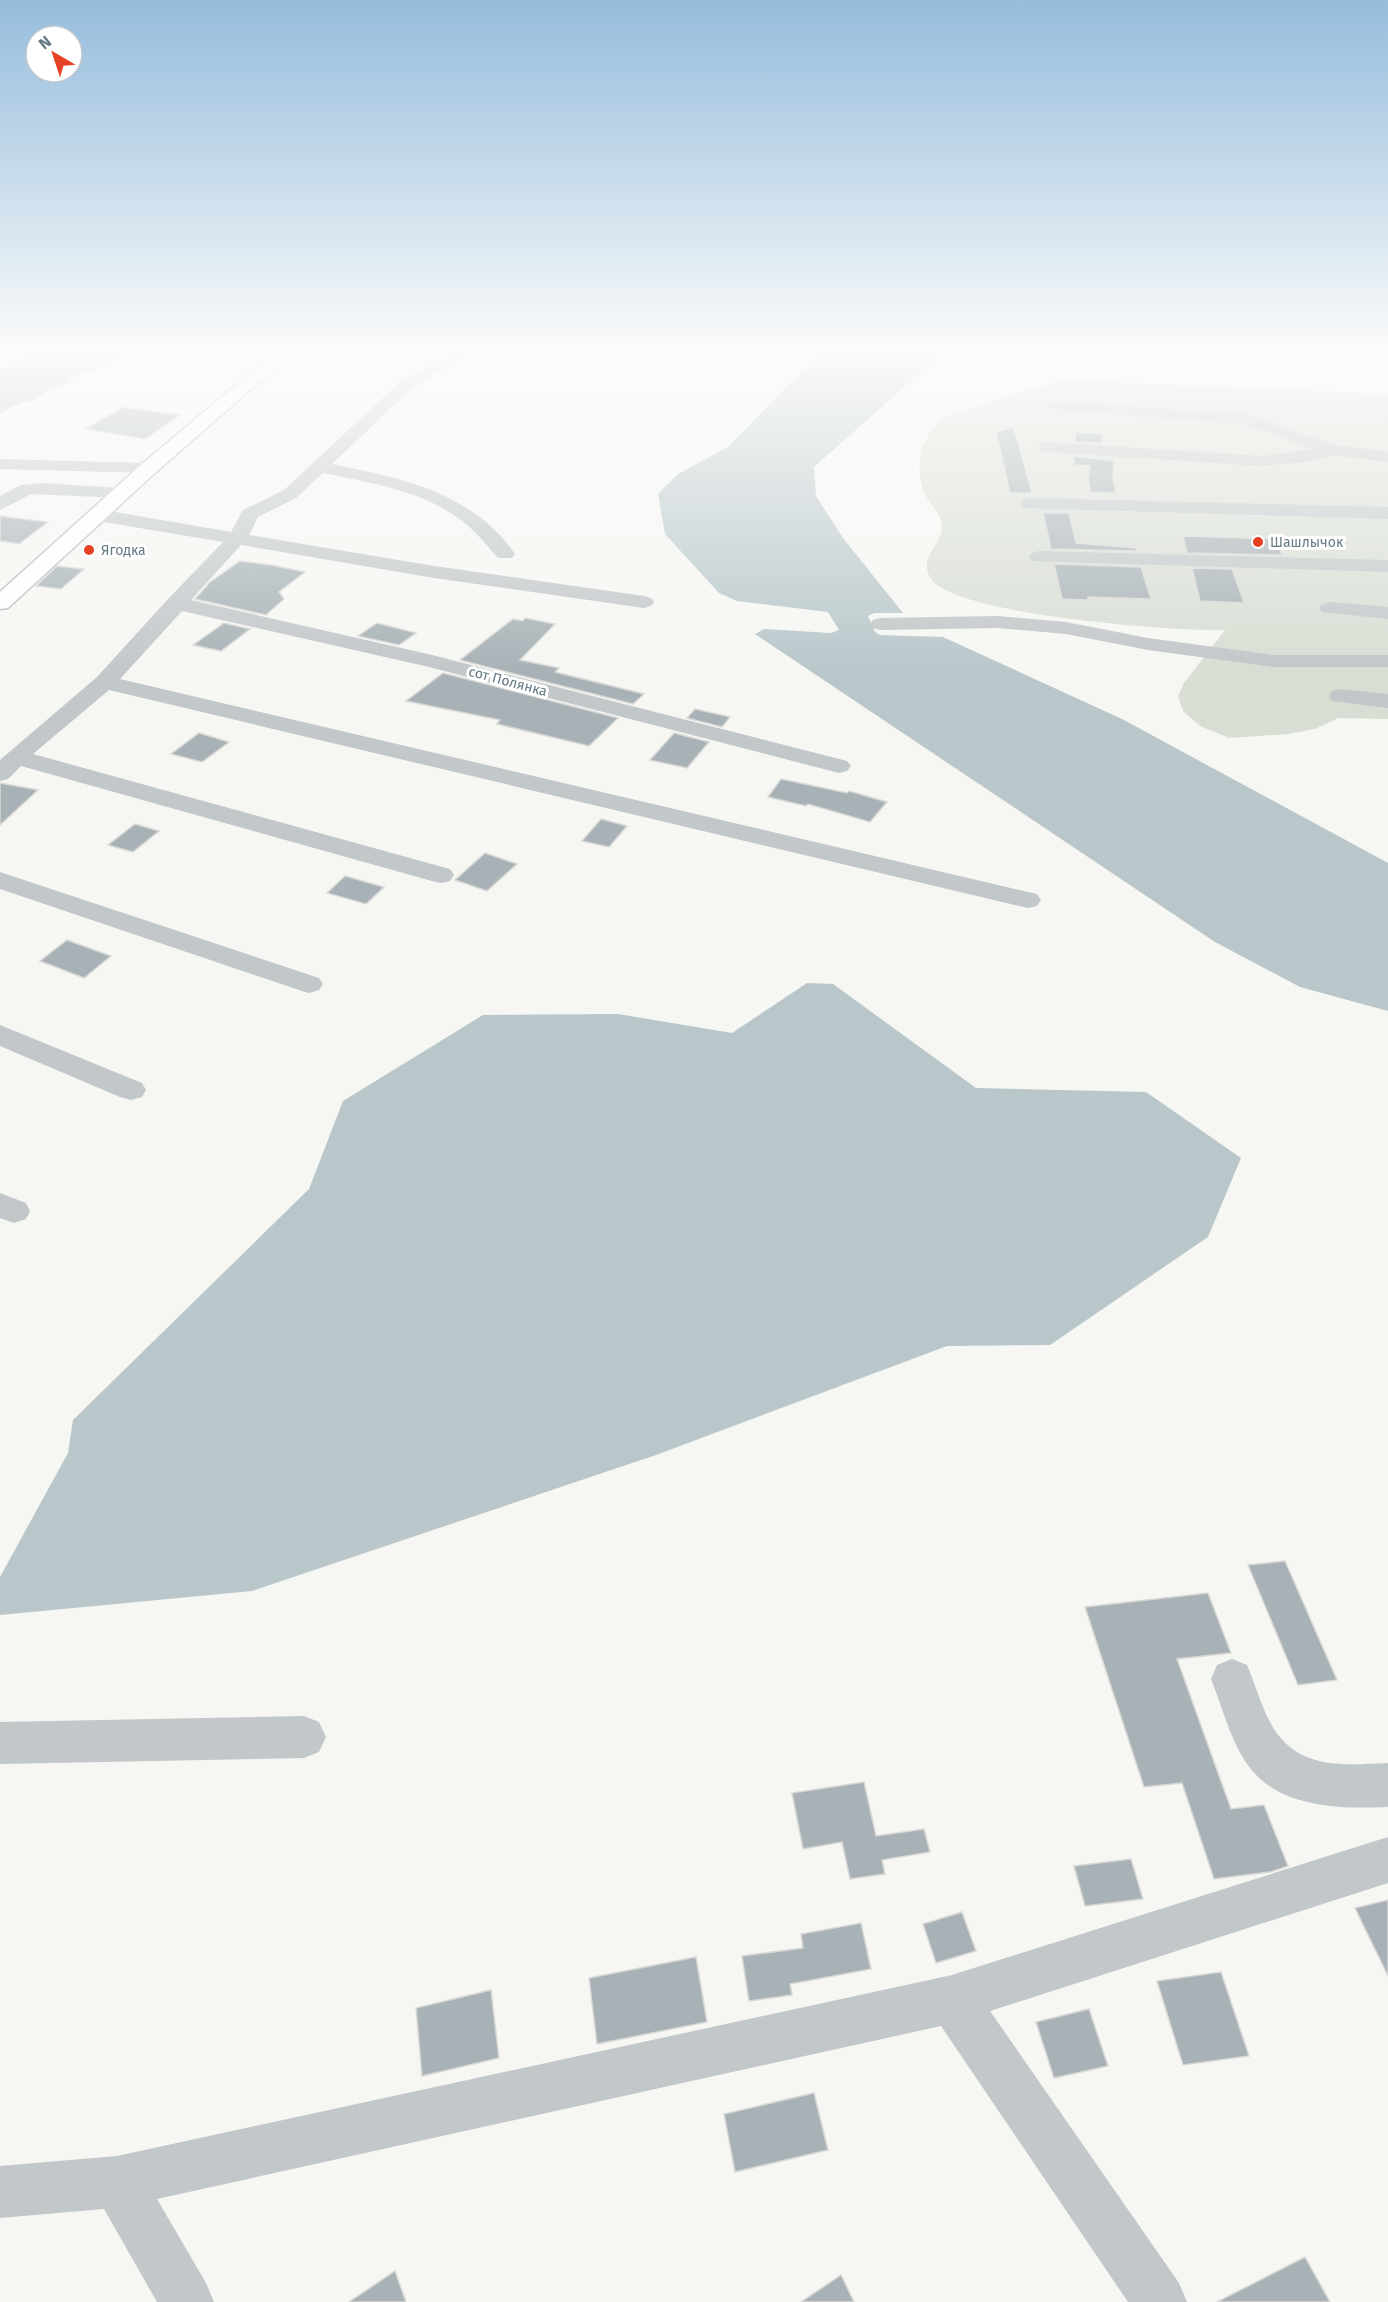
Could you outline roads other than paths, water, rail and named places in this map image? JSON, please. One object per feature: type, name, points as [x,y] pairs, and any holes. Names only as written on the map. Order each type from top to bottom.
[{"type":"main road","points":[[0,603],[161,457]]},
{"type":"street","points":[[8,766],[105,682],[175,603],[238,537],[250,514],[290,494],[329,457]]},
{"type":"street","points":[[1208,457],[1263,461],[1301,457]]},
{"type":"street","points":[[0,464],[149,468]]},
{"type":"street","points":[[319,467],[359,475],[432,496],[469,517],[505,554]]},
{"type":"street","points":[[0,504],[27,489],[122,493]]},
{"type":"street","points":[[1029,504],[1388,513]]},
{"type":"street","points":[[98,515],[434,572],[644,602]]},
{"type":"street","points":[[1039,557],[1388,566]]},
{"type":"street","name":"сот Полянка","points":[[175,603],[432,661],[840,766]]},
{"type":"street","points":[[1329,608],[1388,613]]},
{"type":"street","points":[[880,624],[998,622],[1066,628],[1148,644],[1273,661],[1388,661]]},
{"type":"street","points":[[105,682],[1028,900]]},
{"type":"street","points":[[1340,696],[1388,701]]},
{"type":"street","points":[[8,766],[441,875]]},
{"type":"street","points":[[0,880],[309,984]]},
{"type":"street","points":[[0,1035],[131,1090]]},
{"type":"street","points":[[1232,1679],[1259,1745],[1279,1769],[1309,1781],[1351,1786],[1388,1785]]},
{"type":"street","points":[[0,1743],[304,1737]]},
{"type":"street","points":[[0,2192],[117,2182],[952,1999],[1388,1860]]},
{"type":"street","points":[[952,1999],[1160,2302]]},
{"type":"street","points":[[117,2182],[187,2302]]},
{"type":"place","name":"Шашлычок","points":[[1258,542]]},
{"type":"place","name":"Ягодка","points":[[89,550]]}]
